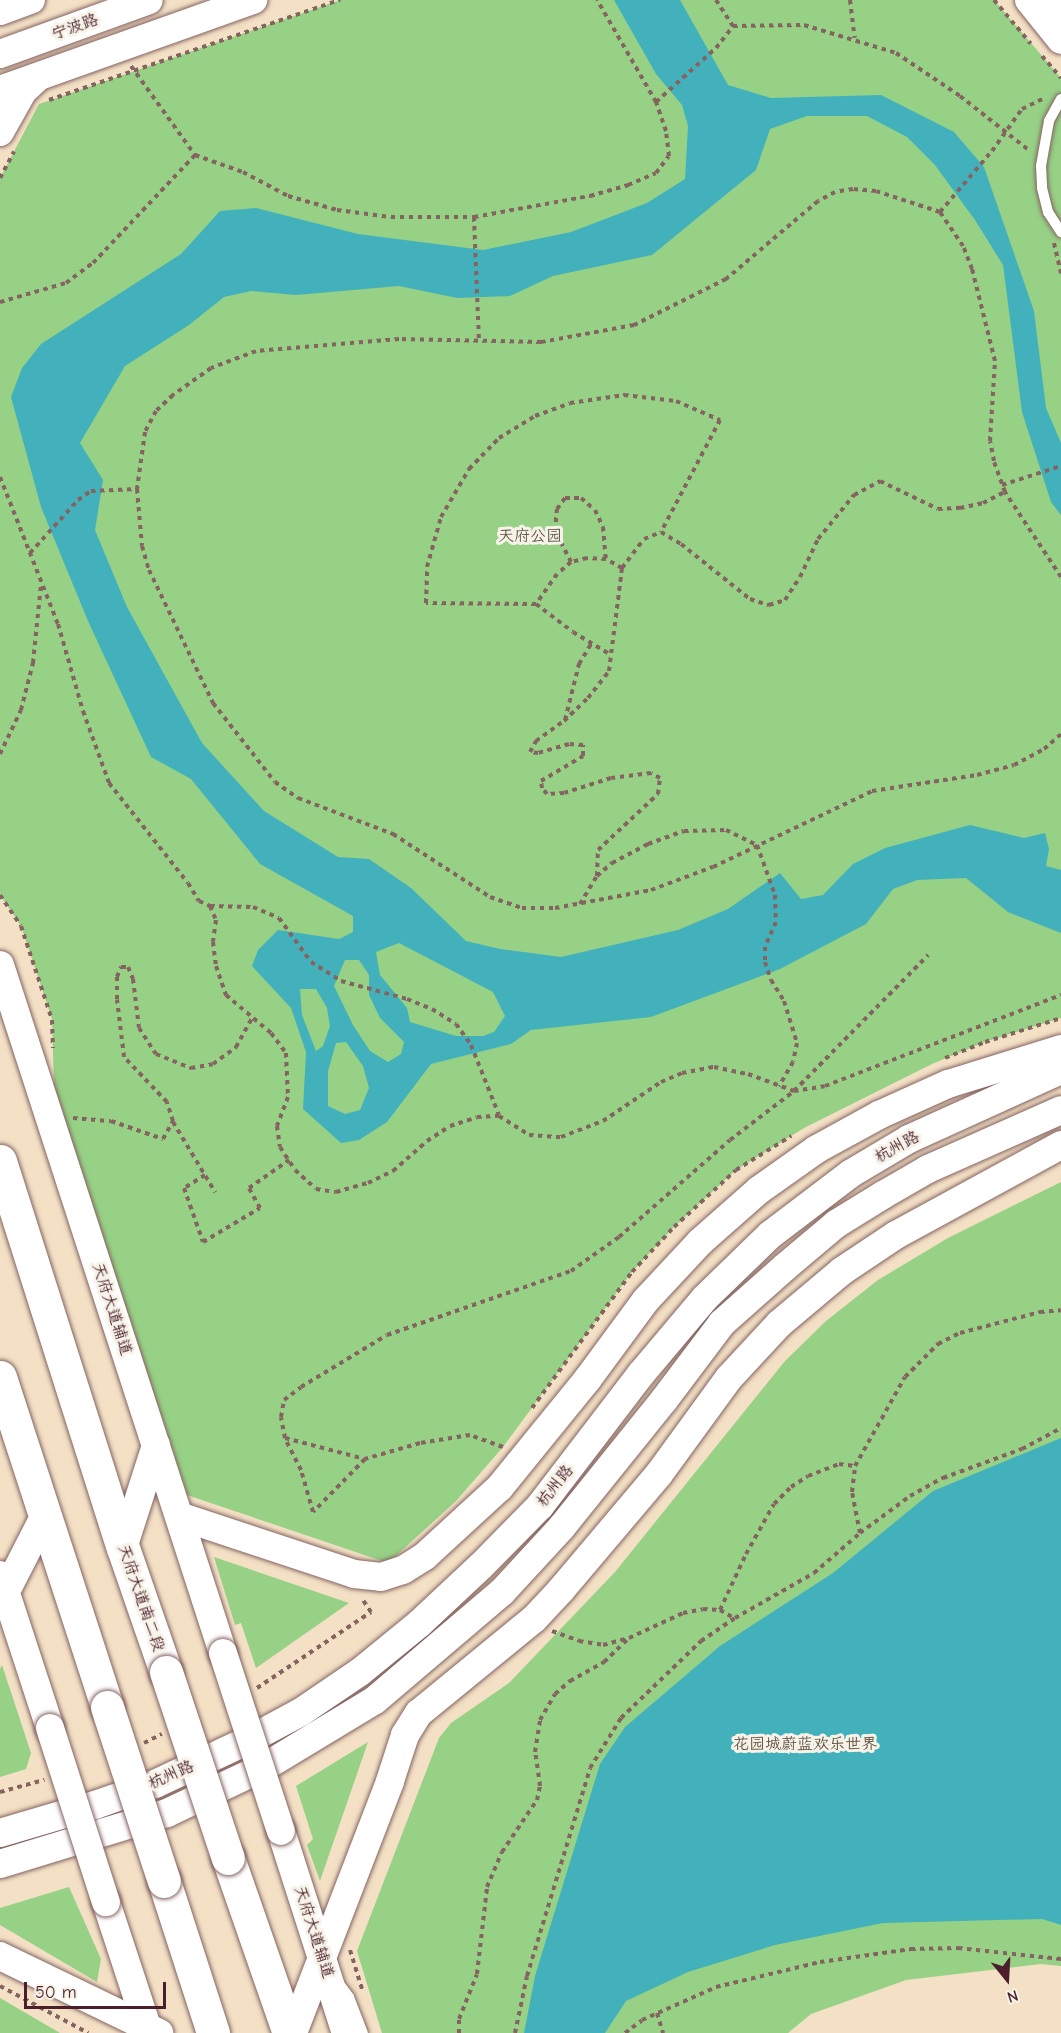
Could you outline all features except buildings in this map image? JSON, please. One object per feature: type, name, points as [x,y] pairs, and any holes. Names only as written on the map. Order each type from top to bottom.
[{"type":"highway","name":"天府大道南二段","points":[[0,1161],[123,1548],[228,1858],[291,2033]]},
{"type":"highway","points":[[0,1377],[213,2033]]},
{"type":"main road","points":[[0,11],[31,0]]},
{"type":"main road","name":"宁波路","points":[[0,54],[149,0]]},
{"type":"main road","points":[[0,90],[40,75],[129,58],[253,0]]},
{"type":"main road","points":[[1029,0],[1061,40]]},
{"type":"main road","points":[[1057,0],[1061,4]]},
{"type":"main road","points":[[8,139],[23,90],[40,75]]},
{"type":"main road","name":"天府大道辅道","points":[[0,965],[346,2033]]},
{"type":"main road","points":[[179,1516],[354,1574],[381,1577],[403,1570],[425,1556],[500,1487],[587,1380],[646,1300],[700,1242],[759,1190],[817,1149],[879,1115],[958,1080],[1061,1049]]},
{"type":"main road","name":"杭州路","points":[[0,1833],[95,1805],[155,1784],[301,1712],[360,1672],[420,1623],[482,1566],[540,1506],[641,1374],[705,1298],[770,1235],[850,1174],[909,1139],[1061,1070]]},
{"type":"main road","name":"杭州路","points":[[0,1864],[167,1813],[266,1766],[375,1700],[502,1592],[561,1528],[664,1400],[722,1323],[836,1224],[928,1169],[1061,1110]]},
{"type":"main road","points":[[291,2033],[390,1781],[405,1735],[419,1713],[534,1619],[595,1552],[659,1474],[729,1378],[779,1324],[842,1271],[896,1234],[1061,1145]]},
{"type":"main road","points":[[123,1548],[156,1445]]},
{"type":"main road","points":[[45,1515],[2,1590],[151,2032]]},
{"type":"main road","points":[[0,1956],[151,2032]]},
{"type":"lane","points":[[1057,96],[1049,121],[1041,166],[1042,188],[1048,212],[1061,232]]},
{"type":"lane","points":[[321,1954],[349,1997],[363,2033]]},
{"type":"path","points":[[39,104],[129,58],[340,0]]},
{"type":"path","points":[[129,58],[195,155],[243,172],[288,196],[337,210],[391,217],[474,217],[590,196],[656,173],[669,156],[666,131],[656,102],[597,0]]},
{"type":"path","points":[[716,0],[733,26]]},
{"type":"path","points":[[849,0],[855,38]]},
{"type":"path","points":[[994,0],[1061,78]]},
{"type":"path","points":[[733,26],[804,25],[855,38],[896,53],[1027,147],[1041,166]]},
{"type":"path","points":[[656,102],[716,48],[733,26]]},
{"type":"path","points":[[940,212],[992,151],[1022,109],[1057,96]]},
{"type":"path","points":[[0,178],[8,139]]},
{"type":"path","points":[[0,302],[66,283],[93,263],[195,155]]},
{"type":"path","points":[[1061,577],[1002,485],[990,441],[995,361],[972,269],[963,246],[940,212],[876,191],[853,189],[835,192],[818,201],[726,279],[634,325],[541,342],[399,339],[256,351],[211,368],[173,395],[156,411],[145,432],[137,489],[142,546],[149,570],[213,702],[275,782],[298,798],[393,834],[490,897],[522,908],[580,904],[651,890],[713,867],[872,791],[978,775],[1014,765],[1044,749],[1061,734]]},
{"type":"path","points":[[474,217],[479,342]]},
{"type":"path","points":[[597,876],[598,850],[658,794],[660,778],[651,773],[611,778],[564,793],[547,794],[542,788],[541,781],[583,756],[583,745],[569,744],[538,753],[530,752],[536,741],[564,721],[588,698],[609,671],[622,568],[644,539],[661,532],[720,420],[676,400],[624,395],[570,403],[535,416],[500,438],[470,469],[441,517],[427,567],[426,603],[536,604],[573,633],[611,654]]},
{"type":"path","points":[[1002,485],[1061,466]]},
{"type":"path","points":[[0,477],[58,624],[83,711],[109,783],[188,883],[199,901],[210,906],[253,907],[279,918],[311,962],[341,981],[407,999],[432,1009],[456,1024],[471,1045],[499,1116]]},
{"type":"path","points":[[661,532],[681,544],[750,599],[769,605],[785,600],[800,577],[818,539],[854,495],[880,481],[938,509],[960,508],[983,503],[1005,492]]},
{"type":"path","points":[[30,554],[78,500],[91,491],[137,489]]},
{"type":"path","points":[[571,562],[555,531],[557,509],[565,498],[580,498],[594,510],[603,527],[606,559]]},
{"type":"path","points":[[536,604],[557,574],[571,562],[587,558],[606,559],[622,568]]},
{"type":"path","points":[[0,754],[21,710],[33,663],[41,584]]},
{"type":"path","points":[[564,721],[579,664],[592,642]]},
{"type":"path","points":[[580,904],[597,876],[612,863],[630,853],[684,831],[726,830],[757,845],[776,895],[776,922],[765,947],[765,962],[771,980],[784,1001],[797,1043],[793,1062],[780,1086]]},
{"type":"path","points":[[0,895],[21,926],[52,1020],[53,1054]]},
{"type":"path","points":[[210,906],[216,920],[213,942],[216,966],[226,994],[271,1033],[286,1053],[288,1097],[277,1126],[280,1147],[295,1170],[316,1189],[336,1192],[368,1183],[393,1171],[427,1141],[450,1126],[477,1117],[499,1116],[529,1135],[561,1137],[603,1121],[661,1082],[682,1072],[714,1067],[748,1074],[794,1091],[825,1086],[1061,995]]},
{"type":"path","points":[[503,1447],[470,1435],[420,1443],[365,1459],[313,1512],[301,1470],[285,1438],[281,1417],[284,1400],[301,1387],[387,1335],[571,1270],[619,1237],[730,1140],[794,1091],[928,955]]},
{"type":"path","points":[[215,1192],[173,1121],[167,1102],[124,1056],[117,999],[117,977],[121,968],[128,967],[133,979],[139,1028],[156,1054],[191,1068],[213,1065],[236,1047],[252,1017]]},
{"type":"path","points":[[943,1059],[985,1042],[1061,1018]]},
{"type":"path","points":[[63,1117],[111,1121],[163,1139],[173,1121]]},
{"type":"path","points":[[530,1410],[632,1272],[674,1227],[736,1170],[795,1134]]},
{"type":"path","points":[[205,1175],[184,1188],[204,1242],[260,1208],[249,1188],[289,1161]]},
{"type":"path","points":[[860,1533],[852,1492],[855,1466],[905,1377],[938,1344],[960,1332],[1040,1312],[1061,1310]]},
{"type":"path","points":[[515,2033],[527,1976],[596,1755],[621,1718],[692,1649],[735,1618],[814,1573],[860,1533],[910,1496],[943,1478],[1022,1449],[1061,1428]]},
{"type":"path","points":[[495,1456],[510,1437]]},
{"type":"path","points":[[285,1438],[365,1459]]},
{"type":"path","points":[[720,1610],[746,1554],[774,1504],[790,1487],[824,1468],[839,1464],[855,1466]]},
{"type":"path","points":[[534,1619],[556,1634],[603,1645],[629,1638],[683,1614],[703,1609],[720,1610],[735,1618]]},
{"type":"path","points":[[459,2033],[459,2019],[477,1974],[487,1887],[502,1852],[537,1800],[540,1786],[535,1752],[540,1720],[555,1694],[570,1681],[603,1662],[629,1638]]},
{"type":"path","points":[[625,2033],[657,2013],[716,1987],[781,1970],[911,1949],[958,1948],[1061,1959]]},
{"type":"path","points":[[0,1986],[88,2033]]},
{"type":"path","points":[[657,2013],[663,2033]]},
{"type":"green space","name":"天府公园","points":[[340,0],[994,0],[1061,78],[1061,1018],[985,1042],[932,1064],[804,1128],[736,1170],[674,1227],[632,1272],[503,1447],[456,1501],[388,1563],[187,1495],[54,1088],[52,1019],[21,926],[0,895],[0,178],[39,104]]},
{"type":"green space","name":"花园城蔚蓝欢乐世界","points":[[1061,1182],[1061,1966],[1041,1964],[906,1980],[811,2014],[788,2033],[382,2033],[357,1951],[439,1738],[451,1723],[509,1683],[615,1572],[785,1361],[826,1321],[878,1280],[948,1238]]},
{"type":"green space","points":[[214,1557],[349,1603],[256,1668],[241,1623],[235,1625]]},
{"type":"green space","points":[[2,1665],[31,1753],[26,1769],[0,1777],[0,1669]]},
{"type":"green space","points":[[368,1742],[320,1881],[307,1845],[313,1839],[296,1786]]},
{"type":"green space","points":[[69,1887],[101,1959],[97,1982],[0,1925],[0,1908]]},
{"type":"green space","points":[[0,1998],[60,2033],[0,2033]]},
{"type":"water","points":[[614,0],[680,0],[728,85],[771,98],[881,95],[954,132],[984,167],[1034,311],[1046,408],[1061,443],[1061,515],[1051,502],[1022,412],[1003,265],[975,220],[935,165],[907,137],[867,116],[807,116],[770,129],[756,170],[652,255],[553,276],[510,296],[457,298],[399,286],[296,295],[251,291],[224,297],[189,325],[125,366],[80,443],[103,480],[95,530],[127,607],[202,743],[264,811],[338,857],[369,859],[411,888],[466,941],[500,949],[561,957],[678,930],[728,909],[780,873],[801,899],[823,895],[853,864],[885,848],[970,825],[1024,838],[1045,833],[1049,849],[1046,866],[1061,870],[1061,933],[1008,912],[966,878],[917,880],[893,889],[866,924],[780,969],[651,1017],[531,1030],[511,1044],[431,1064],[387,1122],[359,1140],[341,1143],[303,1109],[306,1052],[291,1008],[252,966],[258,950],[278,930],[339,939],[353,932],[353,916],[260,864],[191,779],[151,757],[88,621],[41,507],[11,397],[22,368],[41,344],[181,254],[220,211],[256,208],[358,234],[483,250],[571,232],[647,203],[685,179],[688,126],[682,105],[656,74]],"holes":[[[399,943],[493,992],[505,1016],[494,1032],[483,1036],[456,1036],[410,1022],[407,1008],[380,975],[376,952]],[[345,960],[359,960],[369,975],[369,995],[380,1018],[404,1042],[401,1054],[388,1062],[370,1051],[353,1025],[334,986]],[[300,989],[316,989],[327,1008],[330,1026],[323,1046],[316,1051],[302,1015]],[[346,1042],[363,1066],[369,1088],[360,1110],[345,1114],[328,1106],[328,1071],[336,1043]]]},
{"type":"water","points":[[1061,1438],[1061,1925],[1042,1919],[883,1923],[775,1945],[688,1972],[626,2001],[605,2033],[524,2033],[535,1976],[600,1764],[625,1727],[720,1646],[833,1573],[933,1491]]}]
